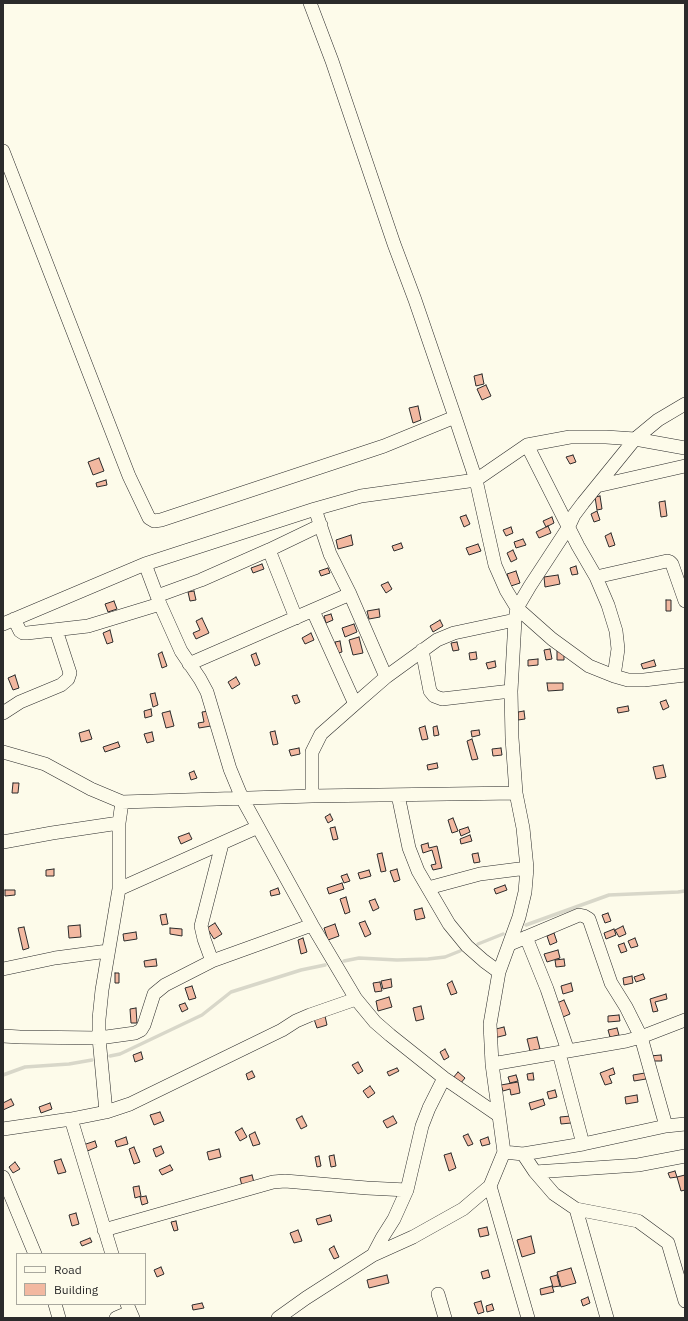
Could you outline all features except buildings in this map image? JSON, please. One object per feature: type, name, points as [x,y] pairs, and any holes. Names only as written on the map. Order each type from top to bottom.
[{"type":"street","points":[[310,3],[332,61],[455,417],[476,480],[496,565],[516,614],[589,666],[614,676],[628,680],[644,680],[685,675]]},
{"type":"street","points":[[3,151],[129,476],[149,518],[154,521],[161,520],[384,446],[455,417]]},
{"type":"street","points":[[279,1318],[306,1298],[372,1255],[413,1237],[463,1210],[490,1186],[504,1152],[492,1064],[490,1024],[499,972],[519,917],[525,892],[528,868],[523,828],[516,793],[512,738],[511,691],[516,614],[530,586],[568,528],[574,515],[597,486],[635,439],[658,420],[685,404]]},
{"type":"street","points":[[8,622],[146,564],[315,509],[361,496],[476,480],[527,445],[570,437],[606,437],[635,439],[685,448]]},
{"type":"street","points":[[527,445],[568,528],[596,577],[608,605],[616,631],[618,649],[614,676]]},
{"type":"street","points":[[597,486],[685,466]]},
{"type":"street","points":[[315,509],[330,554],[350,594],[386,677]]},
{"type":"street","points":[[8,622],[23,633],[88,626],[159,600],[320,525]]},
{"type":"street","points":[[269,550],[296,618]]},
{"type":"street","points":[[596,577],[667,560],[672,564],[685,601]]},
{"type":"street","points":[[146,564],[159,600],[181,652],[200,679],[206,692],[228,763],[242,798],[312,925],[356,999],[375,1022],[444,1078],[498,1115]]},
{"type":"street","points":[[189,664],[350,594]]},
{"type":"street","points":[[313,610],[355,704]]},
{"type":"street","points":[[312,796],[312,752],[321,734],[386,677],[437,640],[454,633],[516,614]]},
{"type":"street","points":[[3,713],[20,702],[61,685],[68,679],[70,673],[56,630]]},
{"type":"street","points":[[422,650],[430,691],[434,696],[442,699],[511,691]]},
{"type":"street","points":[[3,752],[45,764],[91,789],[122,802],[312,796],[516,793]]},
{"type":"street","points":[[398,795],[409,848],[418,871],[449,924],[467,946],[499,972]]},
{"type":"street","points":[[106,1112],[99,1038],[99,1019],[108,951],[119,889],[119,823],[122,802]]},
{"type":"street","points":[[3,842],[119,823]]},
{"type":"street","points":[[119,889],[258,827]]},
{"type":"street","points":[[212,962],[201,926],[222,844]]},
{"type":"street","points":[[428,888],[480,874],[528,868]]},
{"type":"street","points":[[510,944],[579,915],[589,919],[611,983],[626,1007],[641,1037],[666,1126]]},
{"type":"street","points":[[3,1036],[99,1038],[135,1033],[141,1030],[144,1025],[154,994],[158,989],[212,962],[312,925]]},
{"type":"street","points":[[526,937],[547,989],[563,1052],[583,1144]]},
{"type":"street","points":[[3,969],[55,958],[108,951]]},
{"type":"street","points":[[3,1129],[71,1119],[106,1112],[130,1104],[282,1030],[296,1021],[356,999]]},
{"type":"street","points":[[492,1064],[641,1037],[685,1020]]},
{"type":"street","points":[[372,1255],[394,1218],[407,1190],[422,1126],[444,1078]]},
{"type":"street","points":[[71,1119],[112,1253]]},
{"type":"street","points":[[504,1152],[523,1154],[583,1144],[666,1126],[685,1124]]},
{"type":"street","points":[[523,1154],[535,1172],[554,1194],[576,1209],[638,1221],[668,1243],[685,1301]]},
{"type":"street","points":[[535,1172],[638,1165],[685,1156]]},
{"type":"street","points":[[3,1177],[35,1253]]},
{"type":"street","points":[[104,1230],[273,1182],[285,1181],[407,1190]]},
{"type":"street","points":[[490,1186],[528,1318]]},
{"type":"street","points":[[576,1209],[607,1318]]},
{"type":"street","points":[[438,1294],[444,1318]]},
{"type":"street","points":[[54,1305],[59,1318]]},
{"type":"street","points":[[116,1318],[130,1311]]},
{"type":"waterway","points":[[526,925],[609,895],[685,891]]},
{"type":"waterway","points":[[478,944],[503,934]]},
{"type":"waterway","points":[[344,961],[359,958],[397,960],[428,959],[445,957],[460,951]]},
{"type":"waterway","points":[[110,1056],[120,1054],[202,1015],[231,992],[301,970],[325,965]]},
{"type":"waterway","points":[[3,1075],[25,1067],[69,1064],[92,1060]]}]
